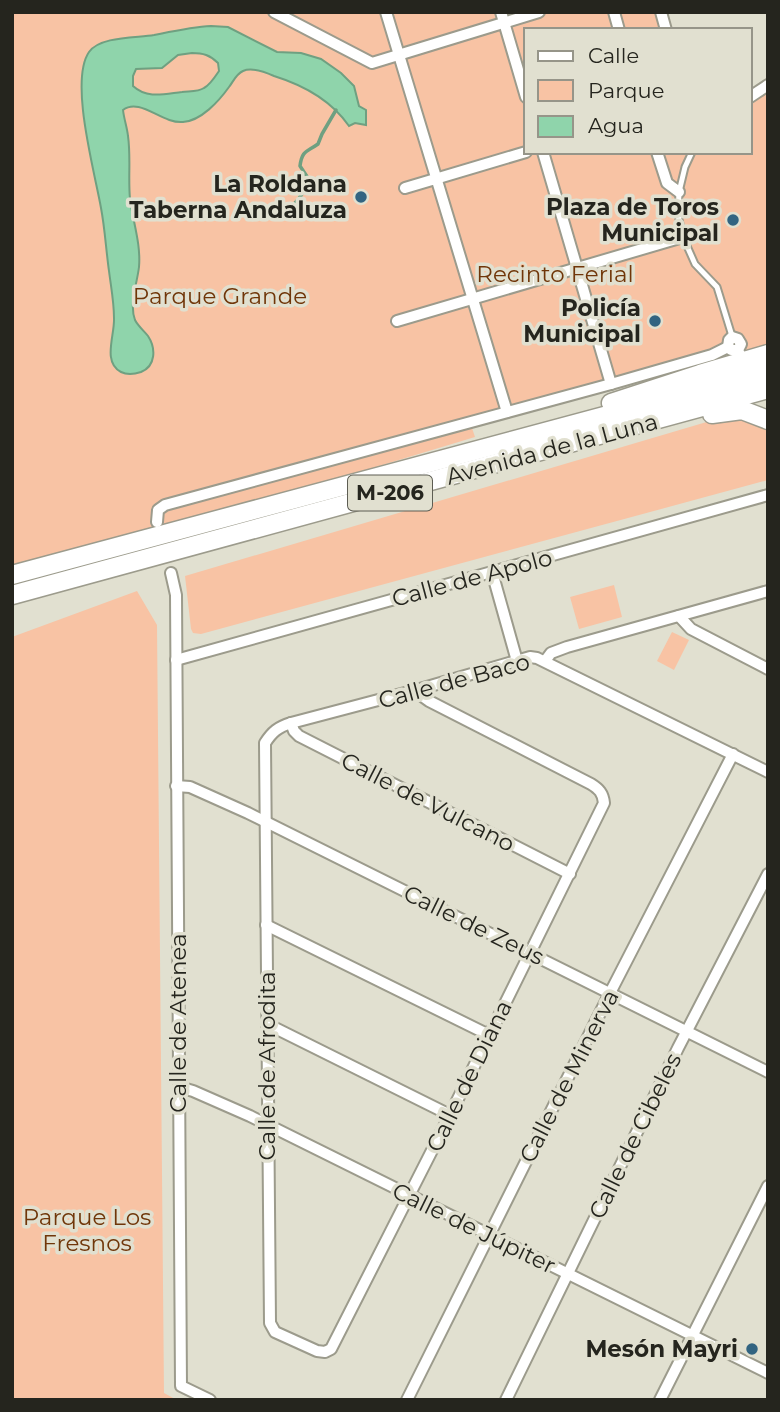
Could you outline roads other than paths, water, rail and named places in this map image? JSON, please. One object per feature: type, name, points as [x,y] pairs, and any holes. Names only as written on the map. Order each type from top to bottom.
[{"type":"main road","points":[[516,450],[610,404],[735,349],[768,354]]},
{"type":"main road","name":"Avenida de la Luna","points":[[12,595],[516,450],[768,372]]},
{"type":"main road","name":"Avenida de la Luna","points":[[12,575],[768,389]]},
{"type":"main road","points":[[516,450],[620,440],[708,415],[742,410],[768,419]]},
{"type":"street","points":[[274,12],[372,63],[503,18],[539,12]]},
{"type":"street","points":[[386,12],[507,412]]},
{"type":"street","points":[[503,18],[524,90]]},
{"type":"street","points":[[752,96],[768,85]]},
{"type":"street","points":[[405,188],[524,153]]},
{"type":"street","points":[[544,154],[611,384]]},
{"type":"street","points":[[658,154],[667,183],[679,192]]},
{"type":"street","points":[[397,321],[683,237]]},
{"type":"street","points":[[157,522],[158,510],[164,505],[735,349]]},
{"type":"street","name":"Calle de Apolo","points":[[176,660],[768,495]]},
{"type":"street","points":[[492,572],[517,661]]},
{"type":"street","name":"Calle de Atenea","points":[[171,573],[176,595],[181,1386],[209,1400]]},
{"type":"street","name":"Calle de Baco","points":[[265,743],[279,727],[291,723],[420,690],[530,657],[545,661],[551,653],[567,646],[768,591]]},
{"type":"street","points":[[679,616],[691,629],[768,669]]},
{"type":"street","points":[[545,661],[768,772]]},
{"type":"street","name":"Calle de Diana","points":[[325,1352],[331,1349],[409,1196],[604,803],[599,789],[591,784],[429,701],[422,696],[420,690]]},
{"type":"street","name":"Calle de Vulcano","points":[[291,723],[299,736],[570,874]]},
{"type":"street","name":"Calle de Afrodita","points":[[265,743],[270,1323],[275,1332],[325,1352]]},
{"type":"street","name":"Calle de Minerva","points":[[407,1400],[610,993],[733,754]]},
{"type":"street","name":"Calle de Zeus","points":[[176,786],[190,787],[265,822],[768,1072]]},
{"type":"street","name":"Calle de Cibeles","points":[[506,1400],[768,874]]},
{"type":"street","points":[[266,925],[489,1035]]},
{"type":"street","points":[[267,1024],[450,1115]]},
{"type":"street","name":"Calle de Júpiter","points":[[178,1087],[193,1091],[267,1125],[768,1373]]},
{"type":"street","points":[[660,1400],[768,1186]]},
{"type":"lane","points":[[691,154],[679,192],[678,215],[683,237],[695,264],[717,287],[728,317],[735,349]]},
{"type":"water","points":[[211,26],[228,27],[277,52],[301,53],[321,59],[354,86],[359,106],[366,110],[366,125],[355,123],[349,126],[334,108],[316,95],[295,84],[254,70],[241,72],[215,104],[190,121],[175,122],[137,107],[123,110],[129,144],[130,199],[139,258],[133,314],[151,341],[153,351],[150,366],[141,372],[126,374],[115,368],[111,355],[114,306],[102,216],[82,105],[84,66],[89,52],[101,43]],"holes":[[[196,53],[209,56],[218,63],[219,71],[206,87],[156,95],[144,93],[133,86],[136,69],[162,68],[178,55]]]},
{"type":"waterway","points":[[293,205],[303,193],[308,178],[300,166],[302,157],[318,144],[336,110]]},
{"type":"place","name":"La Roldana Taberna Andaluza","points":[[361,197]]},
{"type":"place","name":"Plaza de Toros Municipal","points":[[733,220]]},
{"type":"place","name":"Policía Municipal","points":[[655,321]]},
{"type":"place","name":"Mesón Mayri","points":[[752,1349]]},
{"type":"park label","name":"Recinto Ferial","points":[[555,274]]},
{"type":"park label","name":"Parque Grande","points":[[220,296]]},
{"type":"park label","name":"Parque Los Fresnos","points":[[87,1230]]}]
